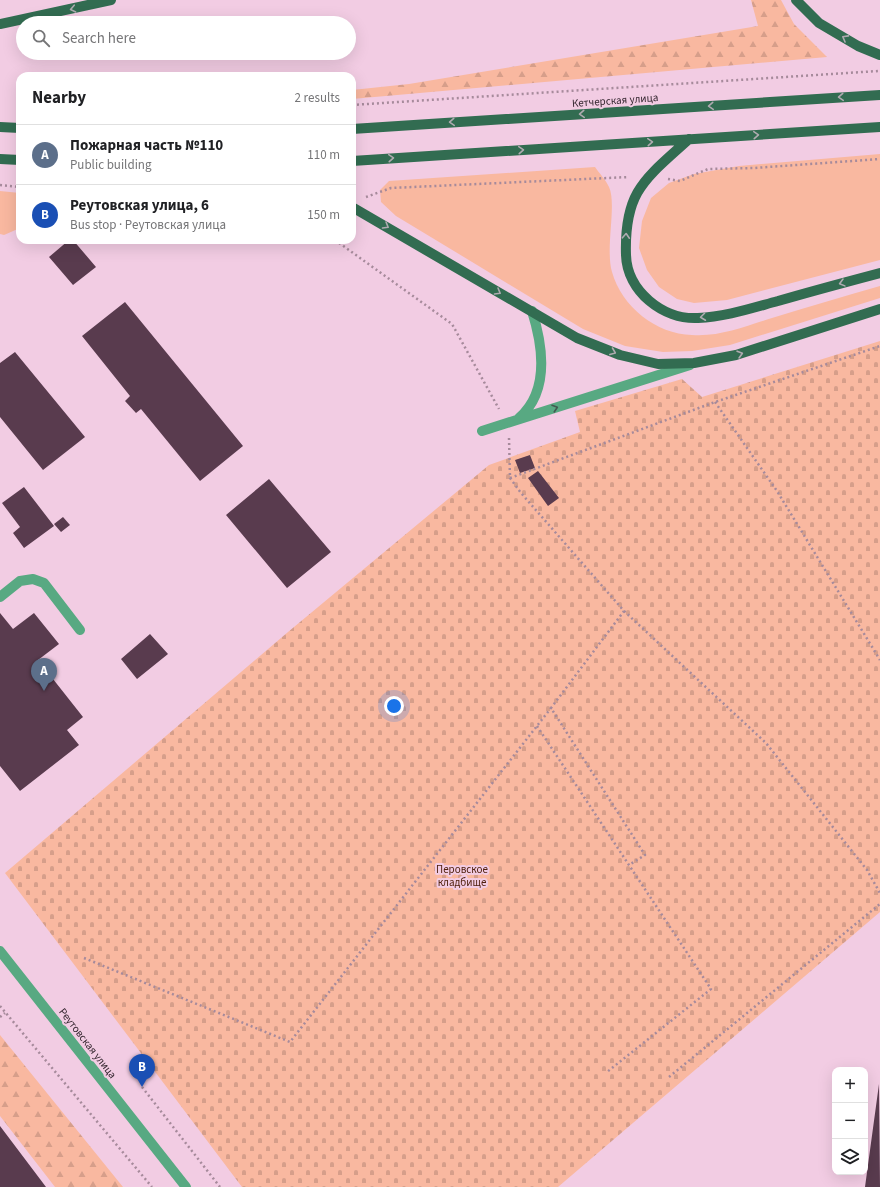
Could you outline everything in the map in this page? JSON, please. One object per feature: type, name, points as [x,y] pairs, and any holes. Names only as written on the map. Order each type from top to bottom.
[{"type":"main road","points":[[37,16],[111,0]]},
{"type":"main road","points":[[796,0],[819,24],[858,46],[880,54]]},
{"type":"main road","points":[[0,24],[16,21]]},
{"type":"main road","name":"Кетчерская улица","points":[[356,129],[880,95]]},
{"type":"main road","points":[[0,127],[16,128]]},
{"type":"main road","points":[[356,161],[880,127]]},
{"type":"main road","points":[[689,139],[649,176],[638,190],[628,212],[625,238],[626,262],[633,282],[648,301],[670,314],[697,318],[731,314],[880,273]]},
{"type":"main road","points":[[0,159],[16,160]]},
{"type":"main road","points":[[356,209],[577,338],[620,355],[658,364],[694,363],[736,355],[880,309]]},
{"type":"street","points":[[518,420],[529,410],[536,397],[541,378],[539,334],[532,311]]},
{"type":"street","points":[[482,431],[694,363]]},
{"type":"street","points":[[0,597],[20,581],[33,579],[44,583],[80,630]]},
{"type":"street","name":"Реутовская улица","points":[[0,951],[186,1187]]},
{"type":"path","points":[[356,105],[880,71]]},
{"type":"path","points":[[365,197],[391,188],[649,176],[680,181],[708,169],[754,168],[880,159]]},
{"type":"path","points":[[0,185],[16,187]]},
{"type":"path","points":[[341,244],[452,324],[507,423],[510,478],[521,493],[624,611],[766,743],[867,870],[880,893]]},
{"type":"path","points":[[510,478],[715,402],[880,346]]},
{"type":"path","points":[[715,402],[777,491],[880,660]]},
{"type":"path","points":[[84,958],[290,1042],[551,708],[624,611]]},
{"type":"path","points":[[551,708],[644,855],[629,866]]},
{"type":"path","points":[[537,726],[711,989],[607,1072]]},
{"type":"path","points":[[669,1077],[880,904]]},
{"type":"path","points":[[0,1006],[152,1187]]},
{"type":"path","points":[[0,1017],[6,1013]]},
{"type":"path","points":[[142,1087],[220,1187]]},
{"type":"green space","points":[[751,0],[781,0],[794,24],[827,57],[356,99],[356,90],[409,84],[758,26]]},
{"type":"green space","points":[[880,154],[880,260],[727,300],[694,303],[677,299],[659,287],[647,270],[639,248],[642,221],[651,198],[669,183],[694,174],[739,166]]},
{"type":"green space","points":[[595,167],[608,184],[611,195],[610,262],[617,285],[632,307],[642,316],[666,330],[692,335],[723,333],[880,286],[880,298],[730,345],[692,351],[663,352],[625,346],[583,329],[396,216],[381,202],[380,190],[389,181]]},
{"type":"green space","points":[[0,191],[16,193],[16,230],[4,235],[0,234]]},
{"type":"green space","name":"Перовское кладбище","points":[[880,341],[880,912],[558,1187],[242,1187],[5,873],[288,632],[489,465],[580,432],[575,411],[682,379],[702,397]]},
{"type":"green space","points":[[0,1035],[123,1187],[55,1187],[0,1116]]},
{"type":"building","points":[[64,244],[76,244],[96,267],[73,285],[49,257]]},
{"type":"building","points":[[125,302],[243,446],[200,481],[141,409],[136,413],[125,401],[130,396],[82,336]]},
{"type":"building","points":[[15,352],[85,437],[43,470],[0,417],[0,363]]},
{"type":"building","points":[[530,455],[535,468],[520,473],[515,460]]},
{"type":"building","points":[[538,471],[559,498],[548,506],[528,478]]},
{"type":"building","points":[[269,479],[331,552],[287,588],[226,515]]},
{"type":"building","points":[[24,487],[54,526],[24,548],[13,533],[20,527],[2,503]]},
{"type":"building","points":[[63,517],[70,525],[61,532],[54,524]]},
{"type":"building","points":[[0,613],[13,629],[34,613],[59,644],[38,660],[83,717],[67,730],[79,745],[20,791],[0,766]]},
{"type":"building","points":[[150,634],[168,654],[137,679],[121,659]]},
{"type":"building","points":[[879,1084],[880,1187],[865,1187],[867,1175],[868,1175],[868,1165]]},
{"type":"building","points":[[0,1126],[46,1187],[0,1187]]},
{"type":"place","name":"Пожарная часть №110","points":[[44,691]]},
{"type":"place","name":"Реутовская улица, 6","points":[[142,1087]]}]
